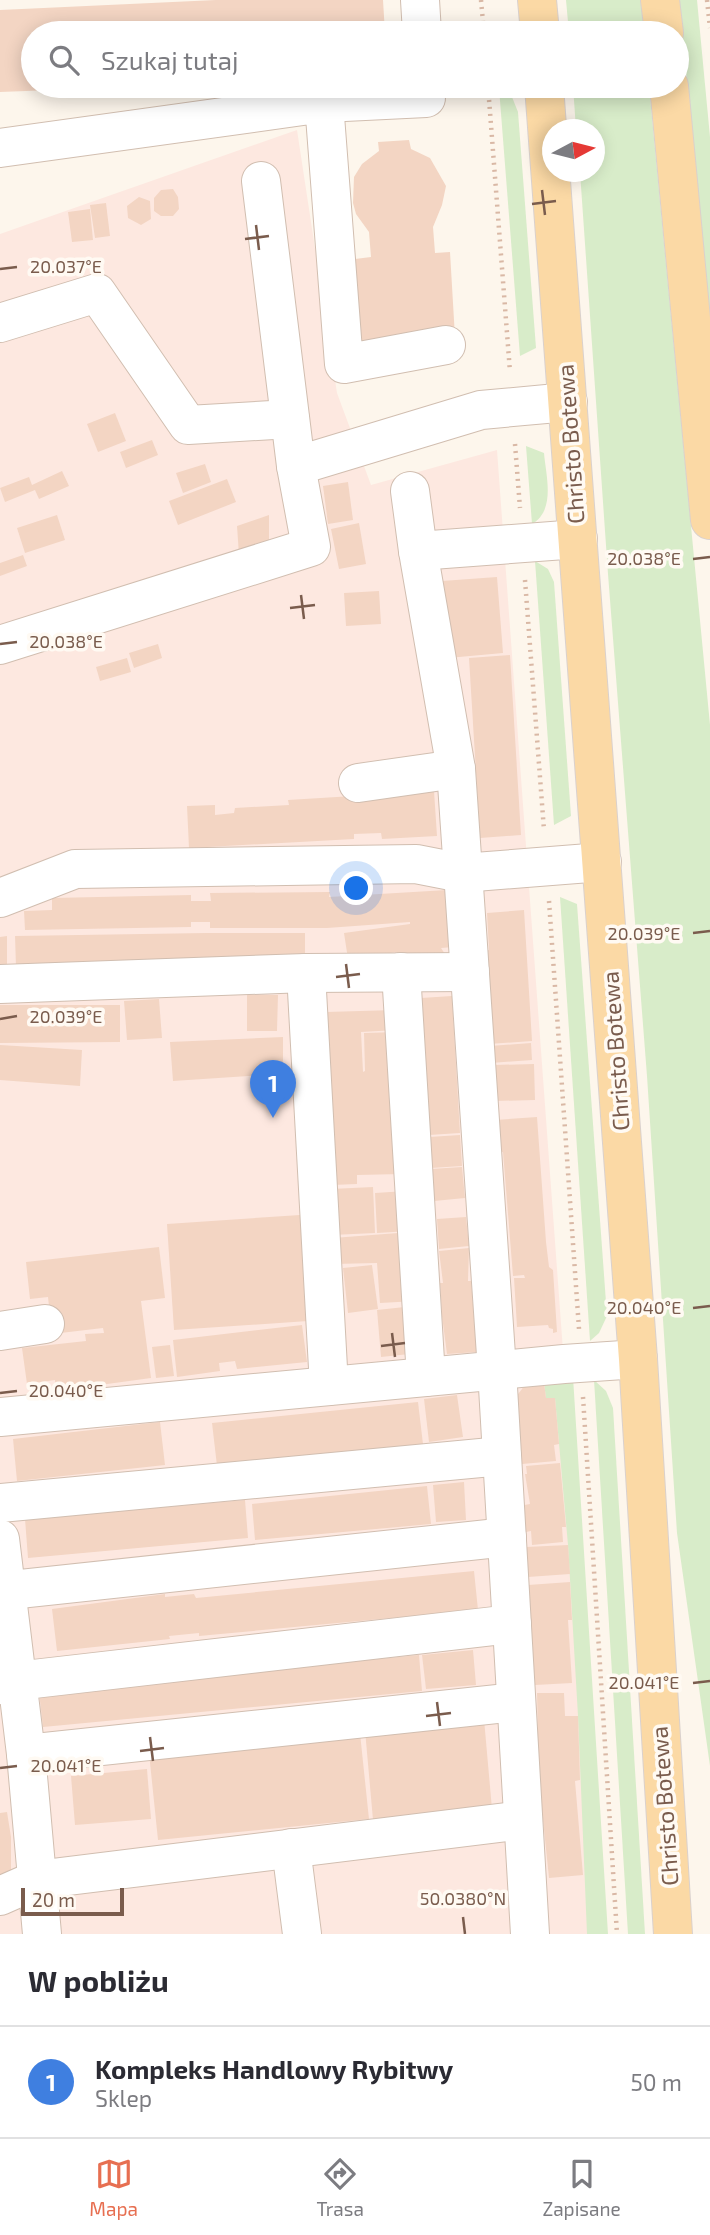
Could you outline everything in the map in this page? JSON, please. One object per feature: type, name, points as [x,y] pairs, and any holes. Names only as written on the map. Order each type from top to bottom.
[{"type":"main road","points":[[537,0],[539,21]]},
{"type":"main road","points":[[660,0],[663,21]]},
{"type":"main road","name":"Christo Botewa","points":[[545,98],[638,1359],[673,1934]]},
{"type":"main road","points":[[670,98],[710,520]]},
{"type":"lane","points":[[419,0],[421,21]]},
{"type":"lane","points":[[0,148],[324,103],[426,98]]},
{"type":"lane","points":[[324,103],[344,364],[446,345]]},
{"type":"lane","points":[[0,645],[311,547],[296,466],[261,181]]},
{"type":"lane","points":[[0,323],[97,293],[188,425],[290,419]]},
{"type":"lane","points":[[296,466],[481,410],[568,402]]},
{"type":"lane","points":[[410,491],[456,769],[498,1370],[530,1934]]},
{"type":"lane","points":[[418,551],[578,539]]},
{"type":"lane","points":[[358,783],[456,769]]},
{"type":"lane","points":[[0,898],[75,869],[416,864],[462,873],[602,862]]},
{"type":"lane","points":[[401,972],[426,1377]]},
{"type":"lane","points":[[0,984],[306,973],[470,972]]},
{"type":"lane","points":[[306,973],[330,1386]]},
{"type":"lane","points":[[0,1331],[45,1324]]},
{"type":"lane","points":[[0,1417],[638,1359]]},
{"type":"lane","points":[[0,1503],[502,1456]]},
{"type":"lane","points":[[3,1591],[507,1537]]},
{"type":"lane","points":[[0,1539],[8,1683],[18,1773],[42,1934]]},
{"type":"lane","points":[[8,1683],[512,1624]]},
{"type":"lane","points":[[18,1773],[516,1702]]},
{"type":"lane","points":[[0,1896],[36,1880],[523,1820]]},
{"type":"lane","points":[[292,1848],[302,1934]]},
{"type":"path","points":[[481,0],[483,21]]},
{"type":"path","points":[[707,0],[710,28]]},
{"type":"path","points":[[489,98],[509,362]]},
{"type":"path","points":[[515,442],[520,512]]},
{"type":"path","points":[[525,572],[544,829]]},
{"type":"path","points":[[549,893],[579,1331]]},
{"type":"path","points":[[582,1391],[617,1934]]},
{"type":"shaded area","points":[[297,130],[337,393],[371,485],[497,450],[565,1378],[590,1934],[0,1934],[0,234]]},
{"type":"green space","points":[[566,0],[641,0],[643,21],[568,21]]},
{"type":"green space","points":[[679,0],[697,0],[710,137],[710,318],[689,98],[689,21],[681,21]]},
{"type":"green space","points":[[500,98],[512,98],[518,112],[536,348],[520,356]]},
{"type":"green space","points":[[574,98],[650,98],[710,725],[710,1766],[677,1533],[647,1076],[581,182],[605,182],[605,119],[575,119]]},
{"type":"green space","points":[[526,446],[544,453],[548,492],[544,510],[532,524]]},
{"type":"green space","points":[[535,561],[548,569],[554,582],[571,816],[554,825]]},
{"type":"green space","points":[[560,897],[577,904],[607,1316],[599,1333],[590,1341]]},
{"type":"green space","points":[[573,1377],[608,1934],[587,1934],[568,1545],[555,1398],[546,1398],[544,1383]]},
{"type":"green space","points":[[594,1380],[606,1391],[613,1408],[645,1934],[628,1934]]},
{"type":"building","points":[[216,0],[383,0],[384,21],[21,21],[21,91],[0,92],[0,10]]},
{"type":"building","points":[[409,140],[411,149],[430,158],[446,186],[433,227],[435,253],[450,252],[455,337],[361,343],[355,259],[371,257],[369,232],[356,214],[353,203],[354,177],[362,164],[379,151],[378,142]]},
{"type":"building","points":[[173,189],[178,197],[179,209],[173,216],[161,216],[154,211],[154,198],[161,190]]},
{"type":"building","points":[[139,197],[150,201],[151,219],[141,225],[128,218],[127,206]]},
{"type":"building","points":[[106,203],[110,236],[95,238],[90,205]]},
{"type":"building","points":[[90,209],[93,240],[72,242],[68,212]]},
{"type":"building","points":[[115,413],[126,441],[98,452],[87,424]]},
{"type":"building","points":[[152,440],[158,455],[126,468],[120,452]]},
{"type":"building","points":[[205,464],[211,482],[183,493],[176,473]]},
{"type":"building","points":[[62,471],[69,486],[39,499],[35,490],[5,502],[0,488],[29,477],[32,485]]},
{"type":"building","points":[[227,479],[236,502],[178,525],[169,501]]},
{"type":"building","points":[[348,482],[353,520],[328,524],[323,486]]},
{"type":"building","points":[[57,515],[65,540],[25,553],[17,528]]},
{"type":"building","points":[[269,515],[269,544],[239,555],[237,526]]},
{"type":"building","points":[[359,523],[366,564],[339,569],[331,529]]},
{"type":"building","points":[[23,555],[27,566],[0,576],[0,563]]},
{"type":"building","points":[[497,577],[503,653],[448,658],[442,581]]},
{"type":"building","points":[[379,591],[381,624],[346,626],[344,593]]},
{"type":"building","points":[[158,644],[162,658],[134,668],[129,653]]},
{"type":"building","points":[[510,655],[521,835],[480,838],[469,658]]},
{"type":"building","points":[[127,658],[131,672],[100,681],[96,667]]},
{"type":"building","points":[[434,791],[437,836],[382,839],[381,833],[354,834],[354,839],[189,848],[187,806],[215,805],[215,815],[234,813],[235,808],[289,805],[288,800]]},
{"type":"building","points":[[447,890],[453,947],[441,948],[445,954],[398,960],[397,952],[348,959],[344,933],[410,922],[327,928],[210,928],[210,922],[191,922],[191,927],[25,930],[24,911],[52,910],[52,898],[191,895],[191,901],[211,901],[210,893],[330,892],[329,897]]},
{"type":"building","points":[[524,910],[532,1041],[489,1044],[483,951],[489,950],[487,913]]},
{"type":"building","points":[[305,933],[305,962],[16,967],[15,936]]},
{"type":"building","points":[[7,936],[7,965],[0,965],[0,937]]},
{"type":"building","points":[[247,995],[278,995],[277,1031],[247,1031]]},
{"type":"building","points":[[452,996],[460,1133],[429,1135],[421,998]]},
{"type":"building","points":[[159,999],[162,1038],[127,1040],[124,1001]]},
{"type":"building","points":[[0,1005],[120,1005],[120,1042],[0,1043]]},
{"type":"building","points":[[395,1010],[396,1030],[361,1032],[363,1072],[364,1033],[399,1032],[402,1174],[357,1175],[357,1184],[332,1185],[326,1012]]},
{"type":"building","points":[[283,1037],[283,1062],[262,1075],[173,1081],[170,1042]]},
{"type":"building","points":[[531,1043],[532,1060],[491,1063],[490,1046]]},
{"type":"building","points":[[0,1045],[82,1050],[80,1086],[0,1080]]},
{"type":"building","points":[[534,1064],[535,1100],[494,1101],[493,1065]]},
{"type":"building","points":[[537,1117],[546,1242],[549,1267],[553,1270],[557,1332],[553,1333],[553,1329],[548,1325],[517,1327],[514,1278],[525,1278],[524,1275],[513,1276],[503,1152],[498,1153],[495,1120]]},
{"type":"building","points":[[460,1135],[462,1166],[431,1168],[429,1137]]},
{"type":"building","points":[[462,1167],[465,1198],[434,1201],[431,1169]]},
{"type":"building","points":[[373,1187],[375,1233],[332,1235],[331,1189]]},
{"type":"building","points":[[406,1191],[409,1231],[377,1233],[375,1193]]},
{"type":"building","points":[[300,1215],[308,1321],[174,1330],[167,1224]]},
{"type":"building","points":[[466,1217],[469,1246],[439,1249],[437,1219]]},
{"type":"building","points":[[411,1232],[416,1301],[380,1303],[377,1263],[334,1264],[333,1238]]},
{"type":"building","points":[[159,1247],[165,1298],[141,1301],[151,1378],[56,1391],[55,1380],[27,1384],[22,1348],[86,1341],[85,1334],[104,1333],[103,1328],[52,1334],[48,1297],[30,1299],[26,1262]]},
{"type":"building","points":[[469,1248],[468,1281],[471,1281],[477,1352],[447,1354],[439,1251]]},
{"type":"building","points":[[372,1265],[378,1309],[348,1313],[343,1268]]},
{"type":"building","points":[[414,1306],[419,1353],[381,1357],[377,1310]]},
{"type":"building","points":[[302,1325],[307,1362],[237,1369],[235,1361],[219,1363],[220,1371],[177,1377],[173,1340]]},
{"type":"building","points":[[170,1345],[174,1376],[156,1378],[152,1347]]},
{"type":"building","points":[[544,1383],[546,1398],[555,1398],[559,1444],[554,1445],[556,1461],[522,1464],[512,1402],[525,1385]]},
{"type":"building","points":[[457,1395],[463,1437],[429,1442],[424,1399]]},
{"type":"building","points":[[418,1402],[423,1444],[217,1466],[212,1423]]},
{"type":"building","points":[[160,1422],[165,1465],[17,1481],[13,1439]]},
{"type":"building","points":[[560,1463],[566,1527],[562,1527],[563,1542],[532,1545],[531,1531],[521,1533],[519,1506],[530,1504],[526,1466]]},
{"type":"building","points":[[464,1482],[466,1520],[436,1522],[433,1485]]},
{"type":"building","points":[[427,1486],[431,1524],[255,1540],[252,1504]]},
{"type":"building","points":[[245,1500],[248,1538],[28,1558],[25,1519]]},
{"type":"building","points":[[568,1545],[570,1574],[528,1577],[526,1547]]},
{"type":"building","points":[[474,1571],[478,1610],[199,1636],[199,1633],[169,1636],[170,1639],[57,1651],[52,1609],[165,1594],[165,1597],[194,1594],[196,1598]]},
{"type":"building","points":[[570,1582],[572,1620],[568,1620],[572,1683],[535,1685],[528,1585]]},
{"type":"building","points":[[473,1650],[476,1685],[426,1689],[422,1655]]},
{"type":"building","points":[[419,1655],[422,1691],[43,1727],[39,1692]]},
{"type":"building","points":[[537,1693],[564,1693],[565,1716],[578,1716],[580,1780],[575,1781],[583,1875],[549,1878],[539,1781]]},
{"type":"building","points":[[484,1719],[492,1809],[373,1820],[365,1730]]},
{"type":"building","points":[[360,1733],[369,1819],[158,1840],[149,1753]]},
{"type":"building","points":[[147,1769],[151,1819],[75,1825],[71,1776]]},
{"type":"building","points":[[7,1812],[11,1837],[11,1883],[0,1881],[0,1813]]},
{"type":"place","name":"Kompleks Handlowy Rybitwy","points":[[273,1118]]}]
